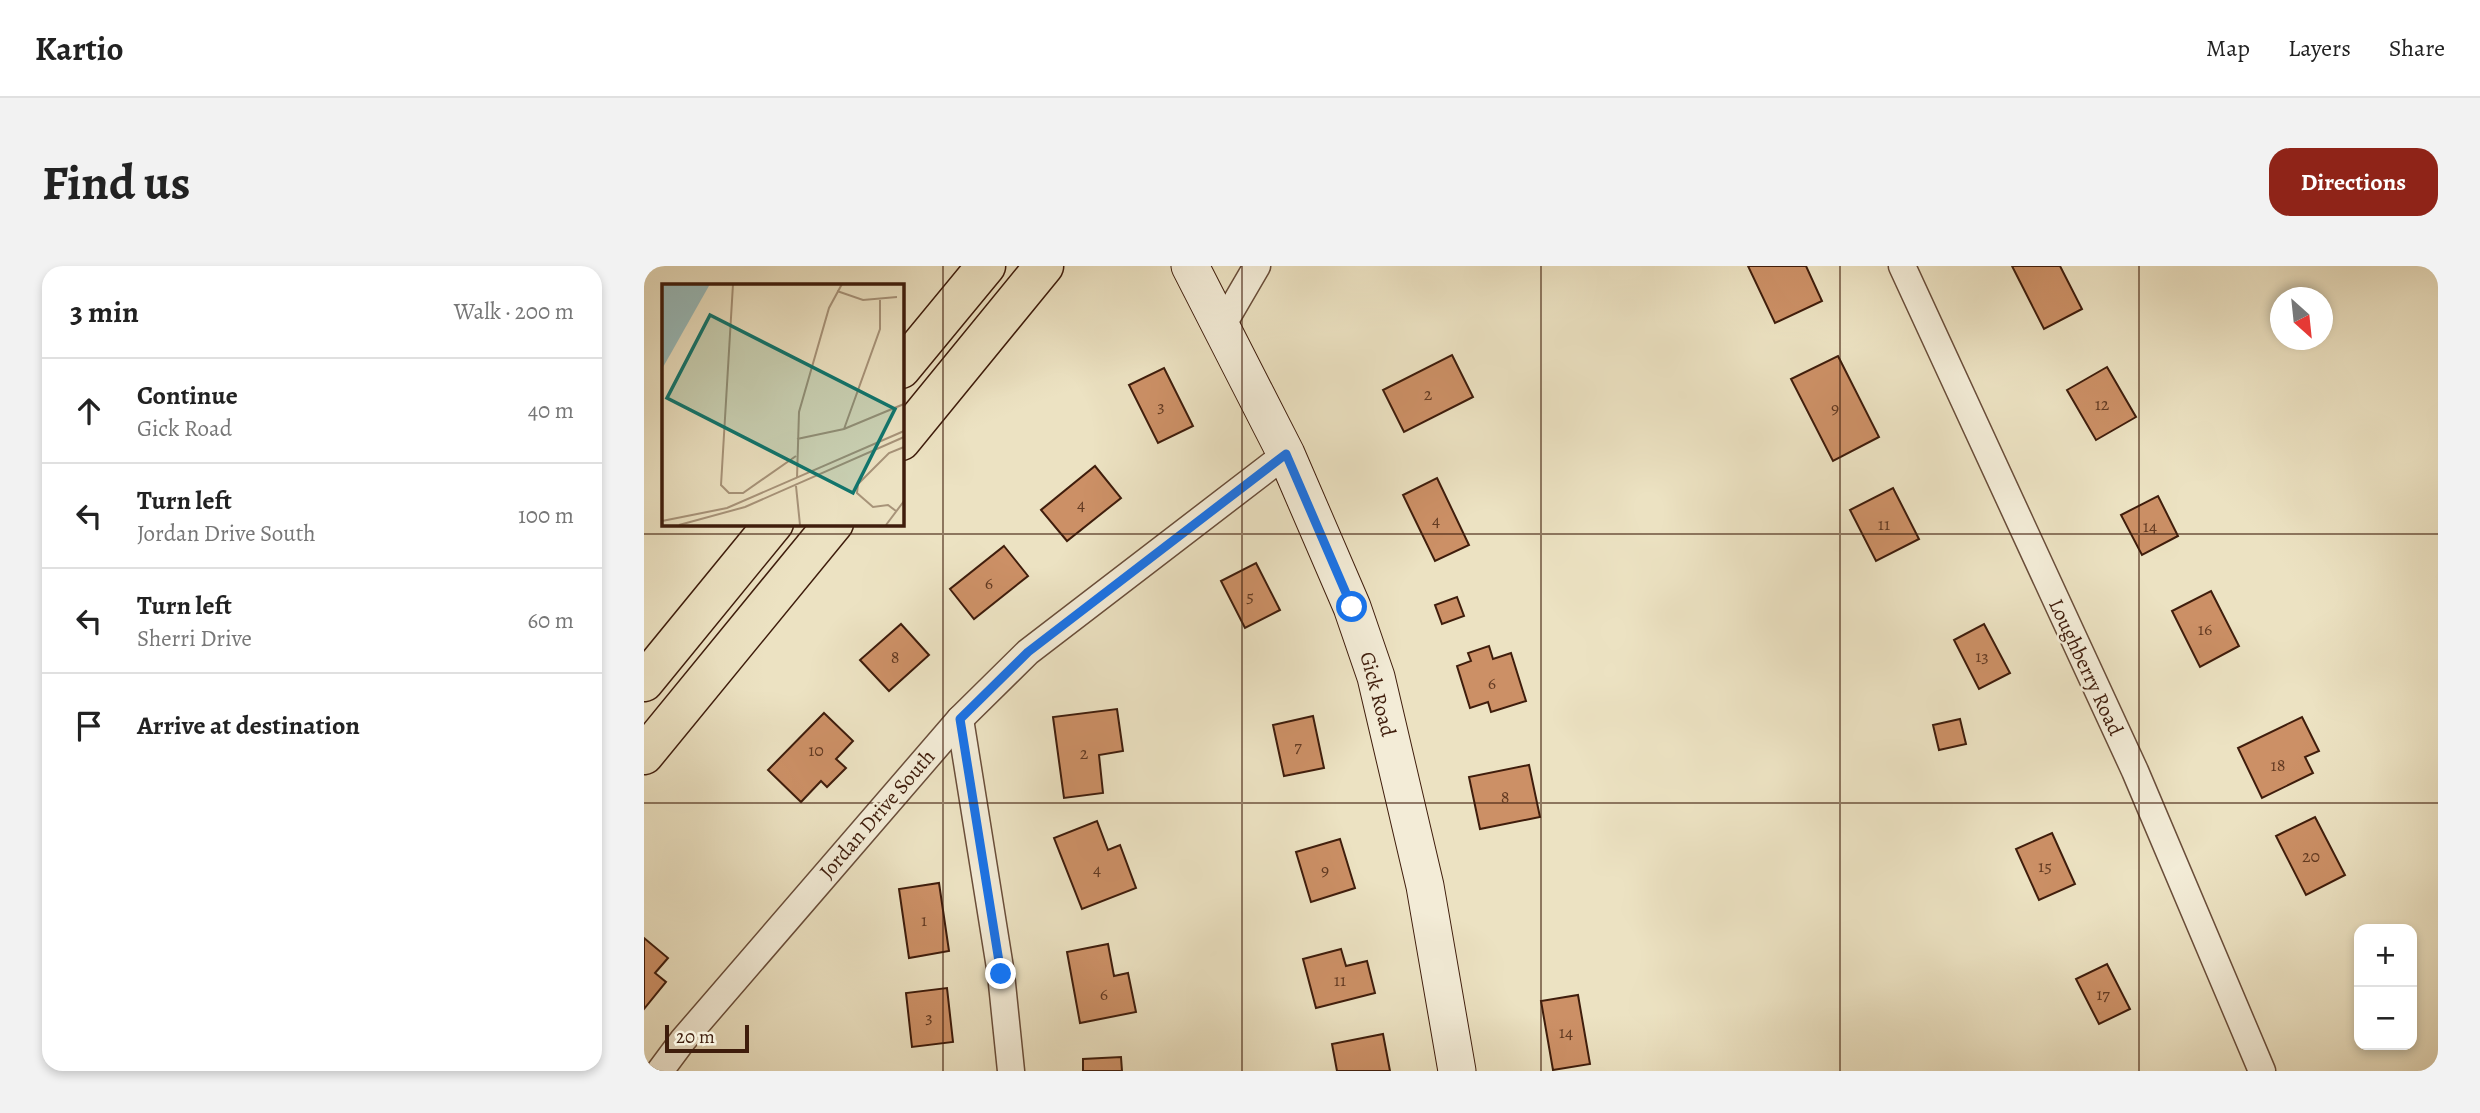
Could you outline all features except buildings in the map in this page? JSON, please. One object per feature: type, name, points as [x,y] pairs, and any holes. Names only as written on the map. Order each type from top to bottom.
[{"type":"highway","points":[[903,367],[986,266]]},
{"type":"highway","points":[[903,439],[1044,266]]},
{"type":"highway","points":[[644,682],[772,525]]},
{"type":"highway","points":[[644,755],[832,525]]},
{"type":"street","name":"Gick Road","points":[[1190,266],[1286,454],[1352,607],[1376,677],[1425,886],[1457,1071]]},
{"type":"street","points":[[1222,326],[1257,266]]},
{"type":"street","name":"Loughberry Road","points":[[1902,266],[2134,771],[2262,1071]]},
{"type":"street","name":"Jordan Drive South","points":[[660,1071],[692,1029],[960,719],[1028,652],[1286,454]]},
{"type":"street","points":[[960,719],[1001,974],[1011,1071]]},
{"type":"route","points":[[1001,974],[960,719],[1028,652],[1286,454],[1352,607]]}]
